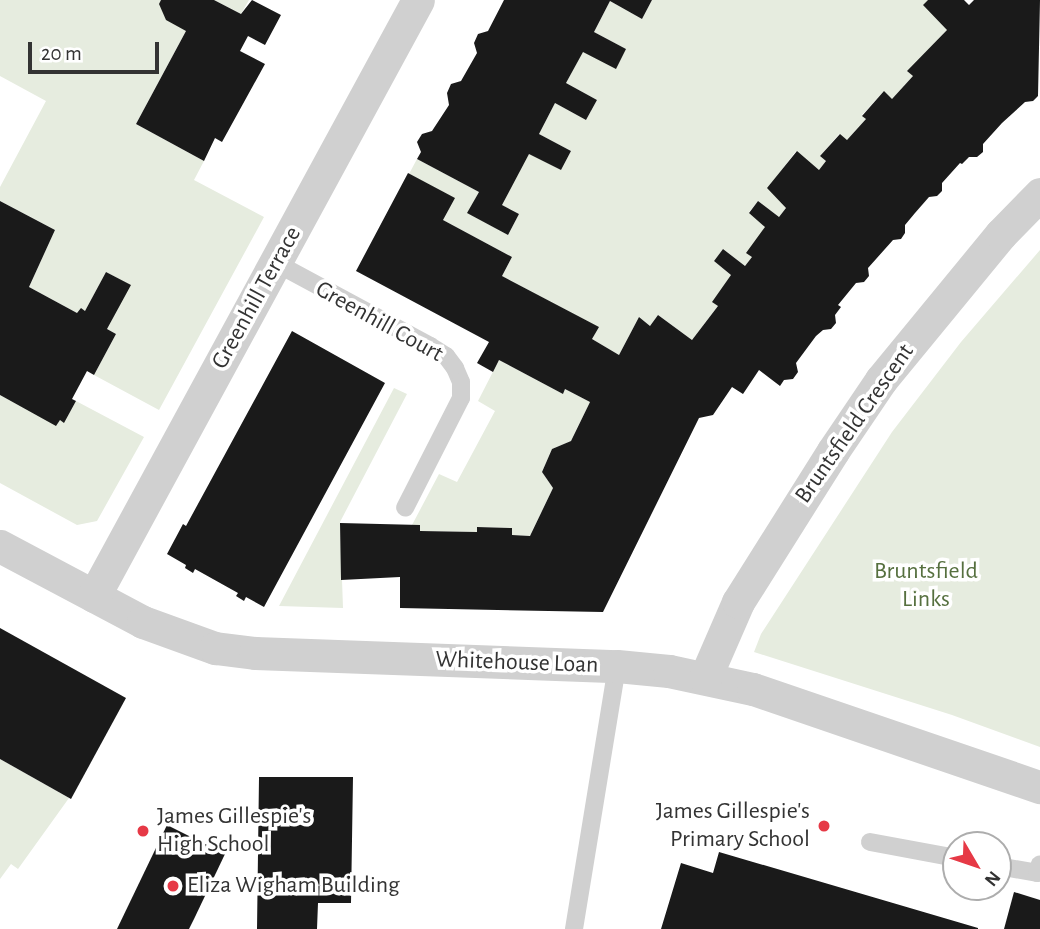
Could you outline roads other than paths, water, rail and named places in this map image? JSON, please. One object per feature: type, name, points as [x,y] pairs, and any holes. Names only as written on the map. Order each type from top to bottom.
[{"type":"street","name":"Greenhill Terrace","points":[[94,596],[418,0]]},
{"type":"street","name":"Bruntsfield Crescent","points":[[705,678],[738,603],[881,380],[984,254],[1040,194]]},
{"type":"street","name":"Whitehouse Loan","points":[[0,546],[143,622],[215,648],[255,653],[617,666],[705,678],[753,689],[1040,787]]},
{"type":"lane","name":"Greenhill Court","points":[[276,263],[430,346],[446,356],[455,368],[461,382],[461,398],[405,508]]},
{"type":"lane","points":[[575,929],[617,666]]},
{"type":"lane","points":[[870,842],[942,855]]},
{"type":"lane","points":[[1012,869],[1037,873],[1040,864]]},
{"type":"place","name":"James Gillespie's Primary School","points":[[824,826]]},
{"type":"place","name":"James Gillespie's High School","points":[[143,831]]},
{"type":"place","name":"Eliza Wigham Building","points":[[173,886]]},
{"type":"park label","name":"Bruntsfield Links","points":[[926,586]]}]
